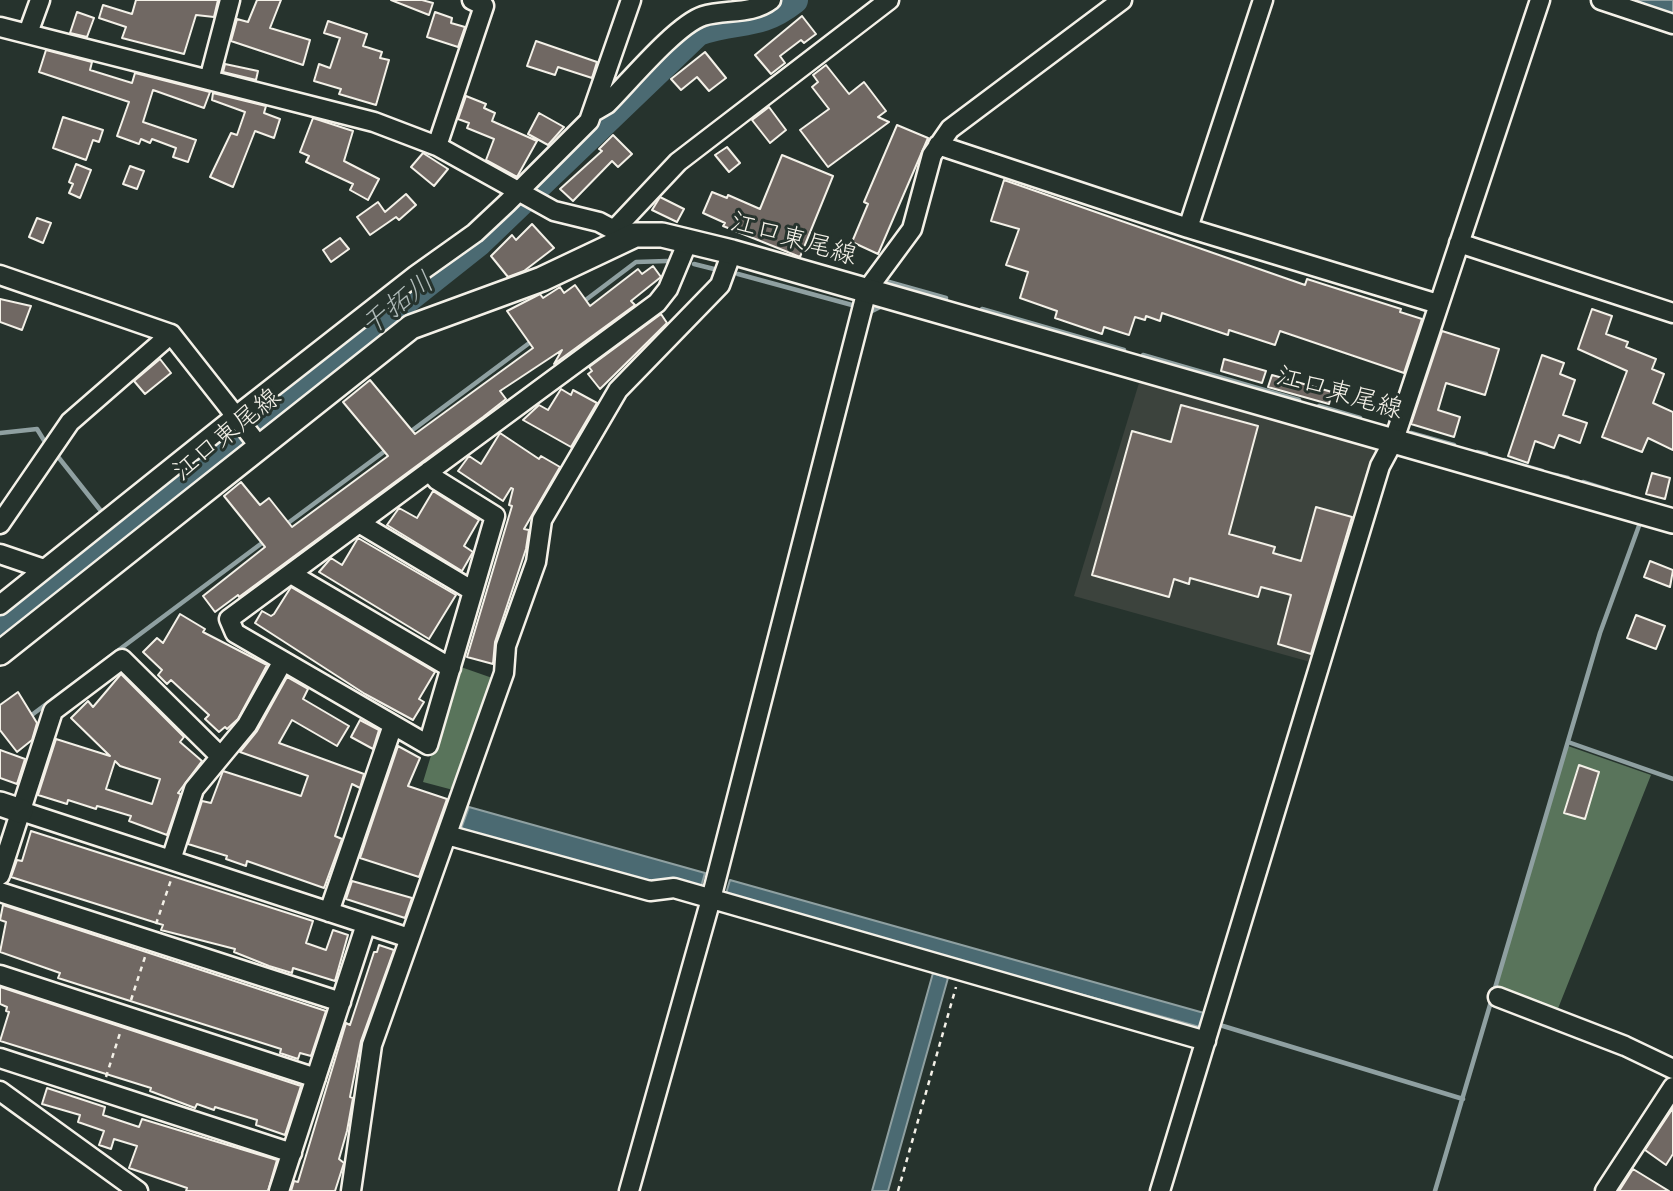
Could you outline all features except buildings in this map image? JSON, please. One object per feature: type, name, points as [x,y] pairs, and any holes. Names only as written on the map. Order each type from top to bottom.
[{"type":"main road","name":"江口東尾線","points":[[0,653],[255,441],[411,327],[542,279],[617,235],[662,235],[732,252],[1673,520]]},
{"type":"street","points":[[28,33],[40,0]]},
{"type":"street","points":[[209,79],[230,0]]},
{"type":"street","points":[[437,146],[484,6],[472,0]]},
{"type":"street","points":[[0,604],[416,275],[475,233],[518,192],[590,121],[631,0]]},
{"type":"street","points":[[595,111],[607,104],[686,25],[704,16],[747,10],[771,0]]},
{"type":"street","points":[[0,27],[374,122],[437,146],[537,203],[554,211],[599,222],[617,235],[678,162],[889,0]]},
{"type":"street","points":[[629,1191],[711,899],[867,290],[912,229],[938,145],[950,129],[1122,0]]},
{"type":"street","points":[[1188,228],[1263,0]]},
{"type":"street","points":[[1160,1191],[1376,480],[1394,440],[1540,0]]},
{"type":"street","points":[[1601,0],[1673,24]]},
{"type":"street","points":[[938,145],[1188,228],[1438,304]]},
{"type":"street","points":[[429,471],[437,480],[495,516],[428,745],[235,633],[229,620],[429,471],[657,303],[668,289],[688,241]]},
{"type":"street","points":[[1459,243],[1673,313]]},
{"type":"street","points":[[351,1191],[372,1045],[505,673],[506,646],[536,562],[542,520],[618,390],[720,285],[732,252]]},
{"type":"street","points":[[0,275],[171,334],[255,441]]},
{"type":"street","points":[[0,524],[70,422],[171,334]]},
{"type":"street","points":[[359,523],[473,591]]},
{"type":"street","points":[[0,554],[44,569]]},
{"type":"street","points":[[291,574],[451,668]]},
{"type":"street","points":[[0,875],[10,808],[53,711],[122,659],[220,756]]},
{"type":"street","points":[[171,860],[194,789],[247,725],[283,661]]},
{"type":"street","points":[[328,912],[393,725]]},
{"type":"street","points":[[10,808],[409,938]]},
{"type":"street","points":[[447,835],[650,891],[674,888],[1206,1041]]},
{"type":"street","points":[[0,892],[341,1002]]},
{"type":"street","points":[[279,1191],[366,924]]},
{"type":"street","points":[[0,975],[316,1078]]},
{"type":"street","points":[[1498,997],[1625,1046],[1673,1069]]},
{"type":"street","points":[[0,1058],[292,1153]]},
{"type":"street","points":[[1605,1191],[1673,1087]]},
{"type":"street","points":[[0,1091],[138,1191]]},
{"type":"path","points":[[101,1091],[173,871],[171,860]]},
{"type":"path","points":[[898,1191],[961,971]]},
{"type":"shaded area","points":[[1139,383],[1380,449],[1314,663],[1074,596]]},
{"type":"green space","points":[[458,666],[498,680],[457,791],[423,782]]},
{"type":"green space","points":[[1568,746],[1651,775],[1557,1011],[1496,988]]},
{"type":"water","points":[[1626,0],[1673,0],[1673,16]]},
{"type":"water","points":[[469,807],[705,873],[700,890],[667,881],[647,881],[461,829]]},
{"type":"water","points":[[730,880],[1204,1013],[1200,1027],[725,897]]},
{"type":"water","points":[[933,973],[948,978],[888,1191],[872,1191]]},
{"type":"waterway","name":"干拓川","points":[[0,622],[479,242],[698,32],[758,19],[794,0]]},
{"type":"waterway","points":[[583,302],[636,262],[667,261]]},
{"type":"waterway","points":[[694,264],[714,269]]},
{"type":"waterway","points":[[738,274],[852,305]]},
{"type":"waterway","points":[[889,282],[946,298]]},
{"type":"waterway","points":[[872,311],[880,307]]},
{"type":"waterway","points":[[982,309],[1124,350]]},
{"type":"waterway","points":[[410,432],[532,341]]},
{"type":"waterway","points":[[1143,355],[1299,400]]},
{"type":"waterway","points":[[1319,406],[1360,418]]},
{"type":"waterway","points":[[0,433],[37,429],[45,442]]},
{"type":"waterway","points":[[1411,433],[1454,445]]},
{"type":"waterway","points":[[284,526],[389,448]]},
{"type":"waterway","points":[[1477,452],[1486,454]]},
{"type":"waterway","points":[[59,458],[101,511]]},
{"type":"waterway","points":[[1504,460],[1542,471]]},
{"type":"waterway","points":[[1555,475],[1568,478]]},
{"type":"waterway","points":[[1583,482],[1608,490]]},
{"type":"waterway","points":[[1619,493],[1629,496]]},
{"type":"waterway","points":[[1435,1191],[1600,633],[1640,523]]},
{"type":"waterway","points":[[29,717],[266,540]]},
{"type":"waterway","points":[[1568,742],[1673,779]]},
{"type":"waterway","points":[[1223,1026],[1463,1099]]}]
